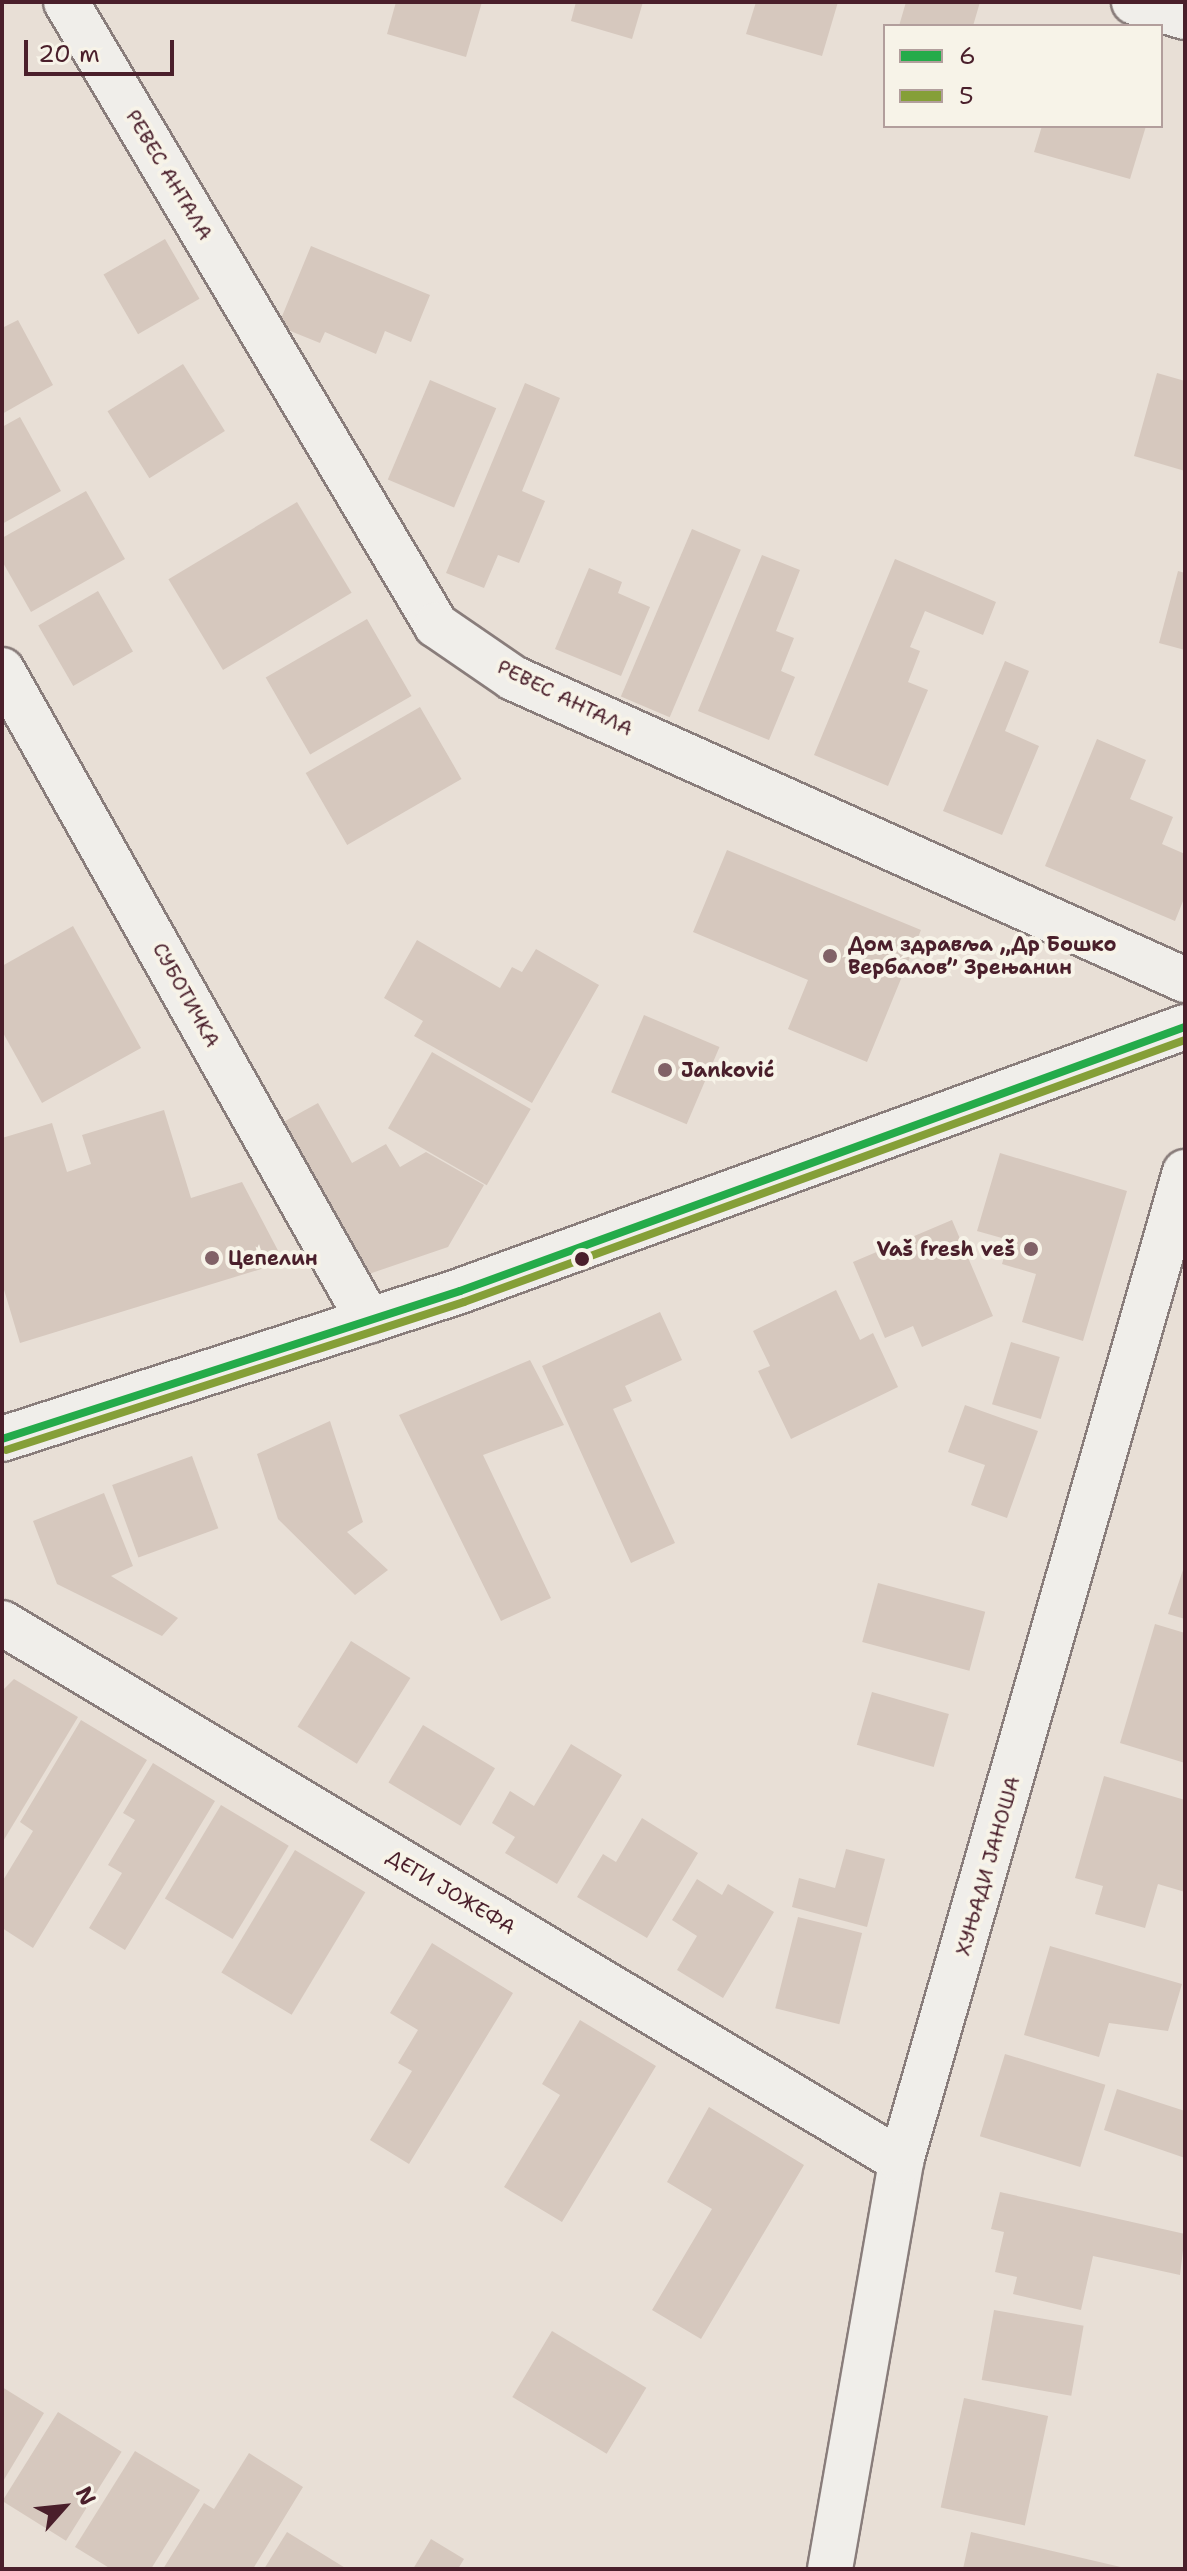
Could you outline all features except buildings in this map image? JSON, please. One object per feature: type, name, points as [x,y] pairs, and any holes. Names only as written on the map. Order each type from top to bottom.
[{"type":"street","name":"РЕВЕС АНТАЛА","points":[[66,2],[436,625],[513,678],[1185,980]]},
{"type":"street","points":[[1134,2],[1185,17]]},
{"type":"street","name":"СУБОТИЧКА","points":[[2,670],[369,1321]]},
{"type":"street","points":[[2,1439],[369,1321],[1185,1027]]},
{"type":"street","name":"ХУЊАДИ ЈАНОША","points":[[830,2569],[901,2161],[1185,1172]]},
{"type":"street","name":"ДЕГИ ЈОЖЕФА","points":[[2,1623],[901,2161]]},
{"type":"transit line","name":"6","points":[[2,1439],[460,1291],[1185,1027]]},
{"type":"transit line","name":"5","points":[[6,1450],[464,1302],[1185,1040]]},
{"type":"place","name":"Дом здравља „Др Бошко Вербалов” Зрењанин","points":[[830,956]]},
{"type":"place","name":"Janković","points":[[665,1070]]},
{"type":"place","name":"Vaš fresh veš","points":[[1031,1249]]},
{"type":"place","name":"Цепелин","points":[[212,1258]]}]
